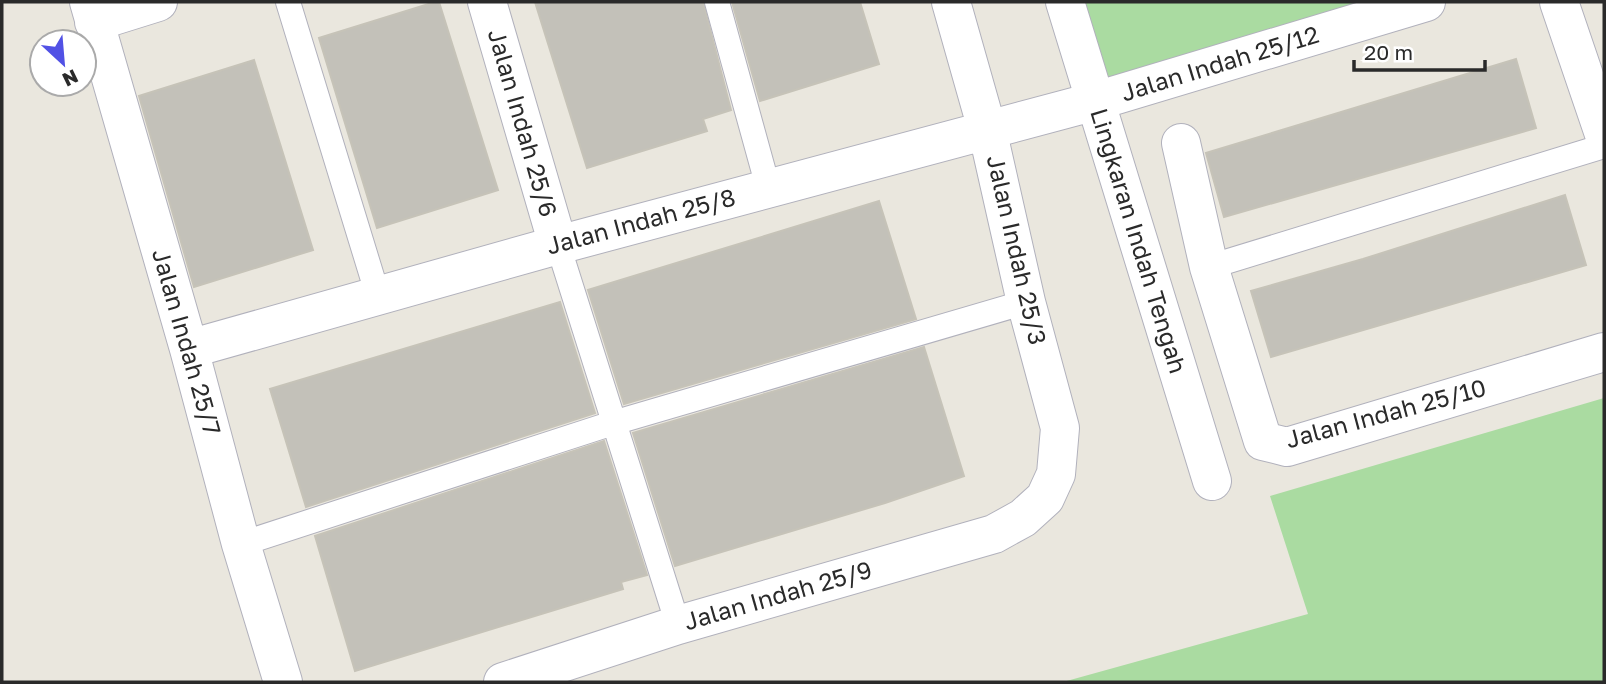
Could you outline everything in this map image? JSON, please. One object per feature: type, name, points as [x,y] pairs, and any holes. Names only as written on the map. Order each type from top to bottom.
[{"type":"street","points":[[91,12],[158,2]]},
{"type":"street","name":"Jalan Indah 25/6","points":[[487,2],[558,245]]},
{"type":"street","name":"Jalan Indah 25/3","points":[[951,2],[987,129],[1026,302],[1060,428],[1056,474],[1045,498]]},
{"type":"street","name":"Lingkaran Indah Tengah","points":[[1065,2],[1212,481]]},
{"type":"street","name":"Jalan Indah 25/12","points":[[1096,101],[1426,2]]},
{"type":"street","points":[[1559,2],[1604,134]]},
{"type":"street","name":"Jalan Indah 25/7","points":[[91,12],[189,349],[241,544],[283,682]]},
{"type":"street","name":"Jalan Indah 25/8","points":[[189,349],[768,187],[1096,101]]},
{"type":"street","name":"Jalan Indah 25/10","points":[[1181,144],[1209,267],[1263,441],[1287,447],[1604,352]]},
{"type":"street","name":"Jalan Indah 25/9","points":[[503,682],[678,625],[994,534],[1023,518],[1045,498]]},
{"type":"lane","points":[[288,2],[378,296]]},
{"type":"lane","points":[[717,2],[768,187]]},
{"type":"lane","points":[[1209,267],[1604,146]]},
{"type":"lane","points":[[558,245],[678,625]]},
{"type":"lane","points":[[241,544],[613,423],[1026,302]]},
{"type":"green space","points":[[1065,2],[1426,2],[1096,101]]},
{"type":"green space","points":[[1604,398],[1604,682],[1063,682],[1308,614],[1270,496]]},
{"type":"building","points":[[439,2],[498,190],[377,228],[319,38]]},
{"type":"building","points":[[535,2],[703,2],[731,110],[703,119],[707,131],[587,168]]},
{"type":"building","points":[[732,2],[860,2],[879,64],[760,101]]},
{"type":"building","points":[[1516,59],[1536,128],[1224,217],[1206,153]]},
{"type":"building","points":[[254,60],[313,250],[194,287],[139,96]]},
{"type":"building","points":[[1565,195],[1586,265],[1271,357],[1251,291],[1363,259]]},
{"type":"building","points":[[879,201],[916,319],[624,404],[588,290]]},
{"type":"building","points":[[560,302],[595,413],[306,507],[270,389]]},
{"type":"building","points":[[924,347],[964,476],[885,503],[675,566],[633,433]]},
{"type":"building","points":[[604,441],[647,575],[621,582],[623,589],[355,671],[315,536]]}]
